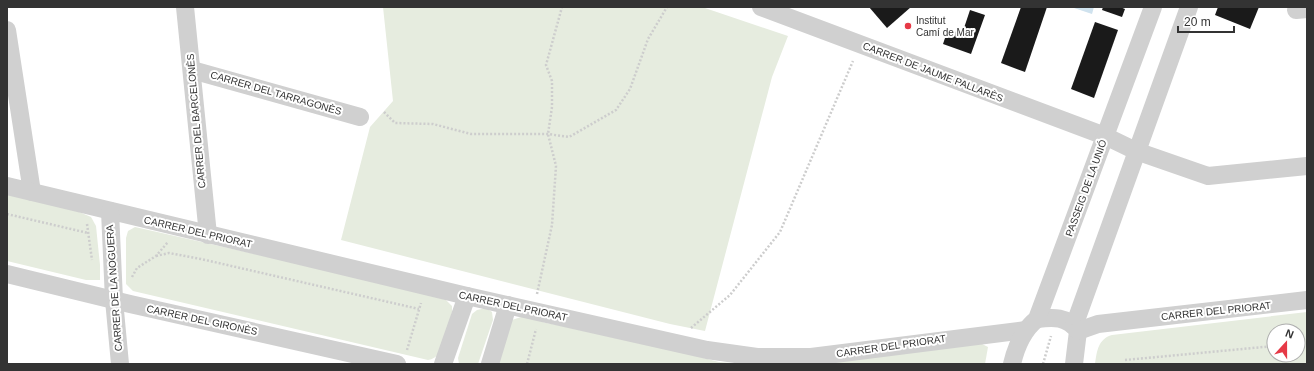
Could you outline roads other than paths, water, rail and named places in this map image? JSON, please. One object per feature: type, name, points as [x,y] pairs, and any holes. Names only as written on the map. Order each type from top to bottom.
[{"type":"street","name":"CARRER DEL BARCELONÈS","points":[[185,7],[208,235]]},
{"type":"street","name":"CARRER DE JAUME PALLARÈS","points":[[762,7],[1105,136],[1136,151],[1208,176],[1307,166]]},
{"type":"street","name":"PASSEIG DE LA UNIÓ","points":[[1012,364],[1020,341],[1031,325],[1105,136],[1153,7]]},
{"type":"street","points":[[1074,364],[1076,328],[1136,151],[1189,7]]},
{"type":"street","points":[[7,30],[32,192]]},
{"type":"street","name":"CARRER DEL TARRAGONÈS","points":[[192,70],[360,117]]},
{"type":"street","name":"CARRER DEL PRIORAT","points":[[7,186],[467,296],[707,350],[757,357],[811,357],[1031,325],[1057,317],[1076,328],[1098,324],[1307,300]]},
{"type":"street","name":"CARRER DE LA NOGUERA","points":[[110,211],[114,300],[120,364]]},
{"type":"street","name":"CARRER DEL GIRONÈS","points":[[7,274],[114,300],[401,360]]},
{"type":"street","points":[[443,364],[467,296]]},
{"type":"street","points":[[490,364],[508,305]]},
{"type":"water","points":[[1071,7],[1094,7],[1092,14]]},
{"type":"place","name":"Institut Camí de Mar","points":[[908,26]]}]
